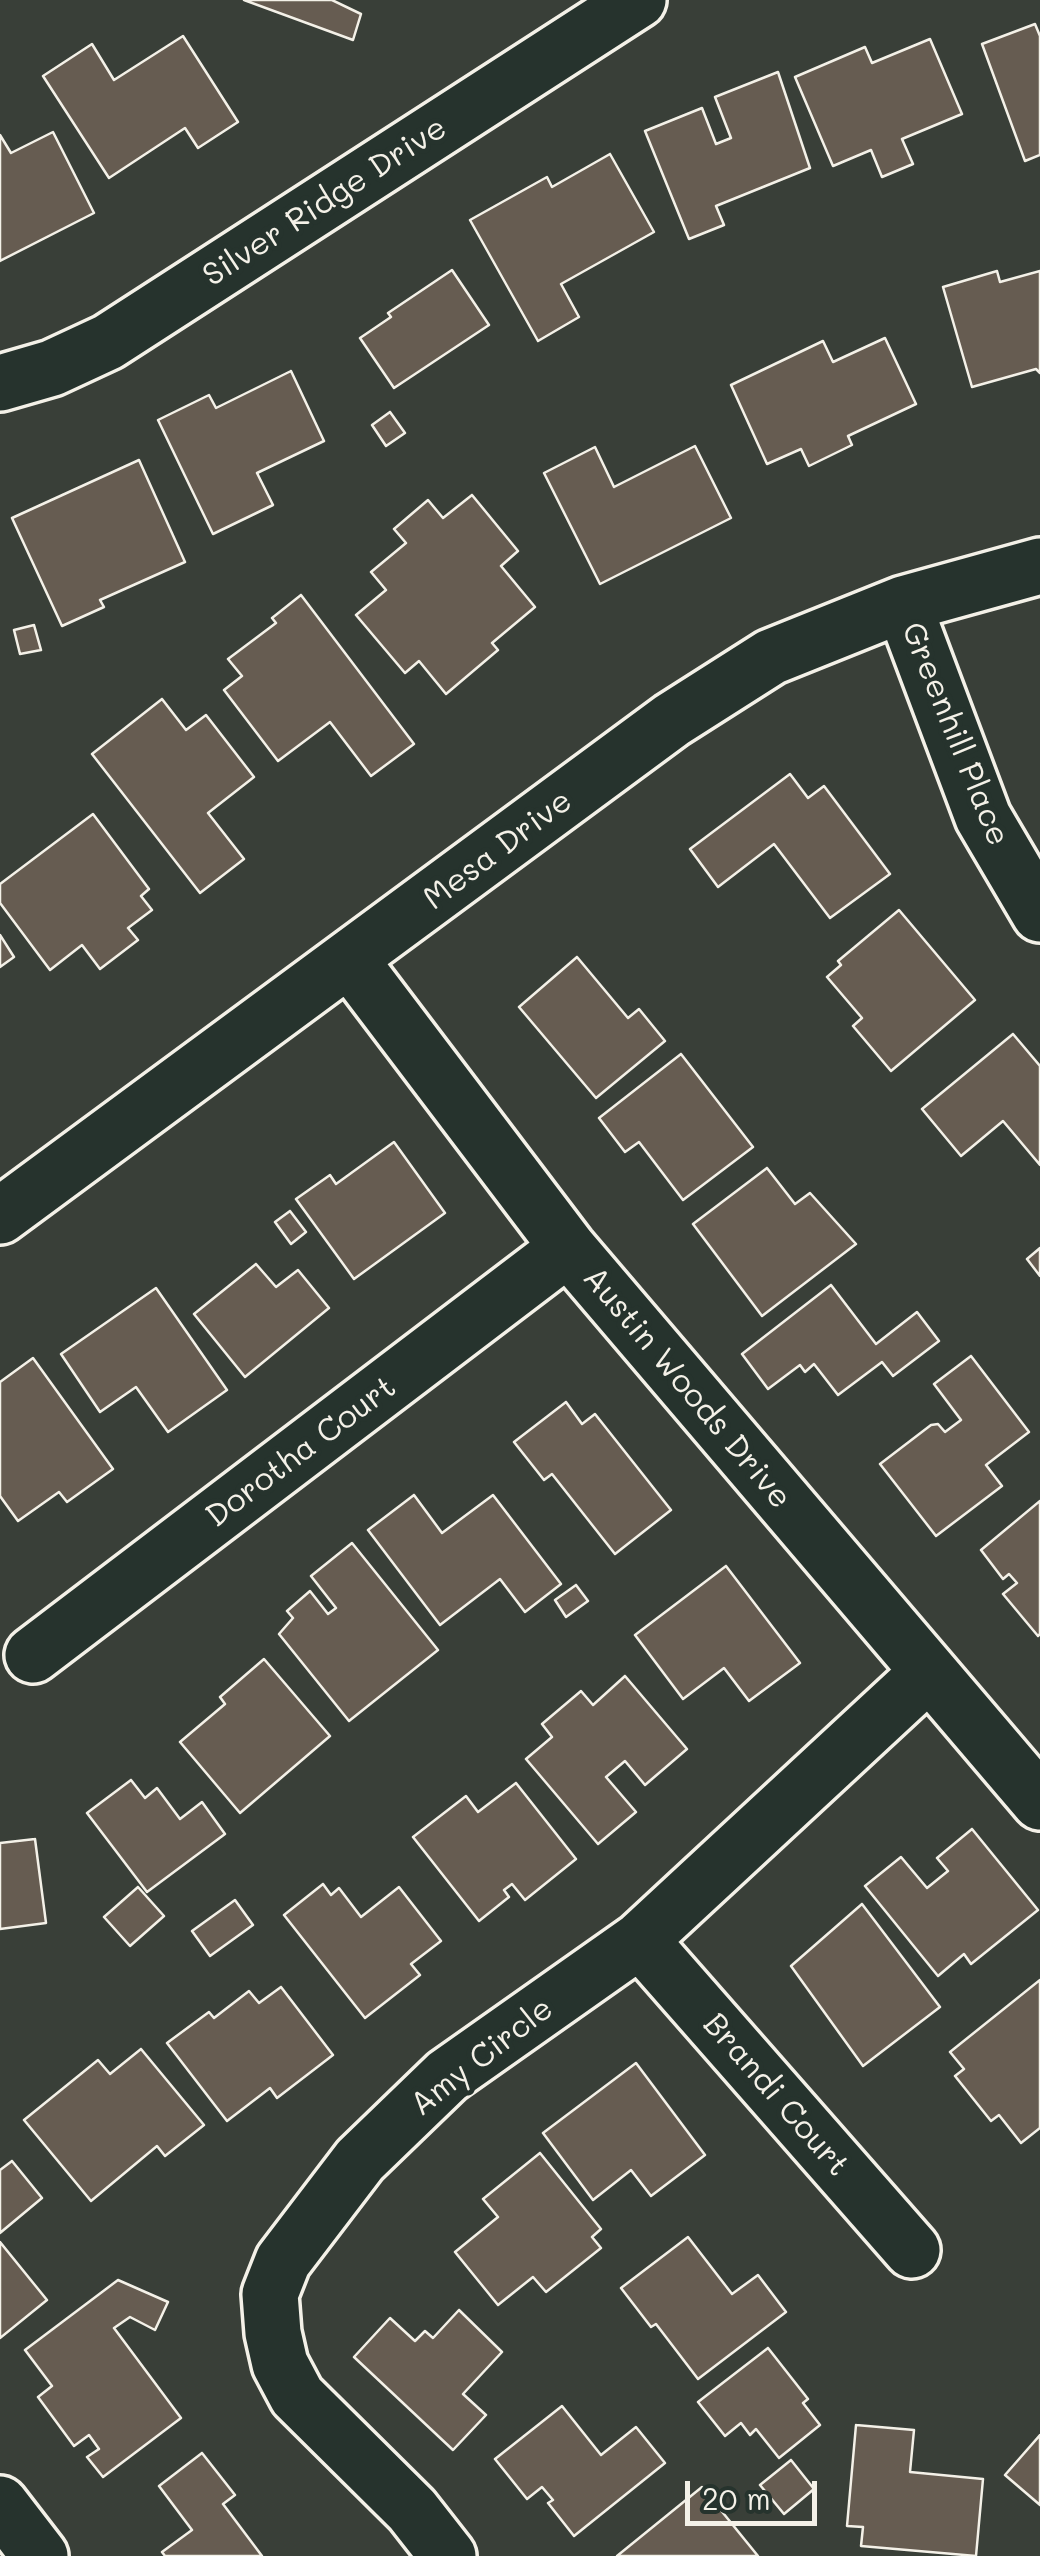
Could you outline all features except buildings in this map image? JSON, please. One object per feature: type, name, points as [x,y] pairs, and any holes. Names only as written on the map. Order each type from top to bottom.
[{"type":"street","name":"Silver Ridge Drive","points":[[0,383],[52,368],[108,342],[638,0]]},
{"type":"street","name":"Mesa Drive","points":[[0,1216],[672,720],[771,658],[902,604],[1040,566]]},
{"type":"street","name":"Greenhill Place","points":[[902,604],[983,817],[1040,914]]},
{"type":"street","name":"Austin Woods Drive","points":[[350,960],[568,1248],[1040,1802]]},
{"type":"street","name":"Dorotha Court","points":[[33,1655],[568,1248]]},
{"type":"street","name":"Amy Circle","points":[[448,2556],[412,2510],[296,2396],[280,2364],[270,2294],[283,2261],[360,2160],[447,2076],[640,1940],[928,1672]]},
{"type":"street","name":"Brandi Court","points":[[640,1940],[912,2250]]},
{"type":"street","points":[[0,2504],[40,2556]]}]
